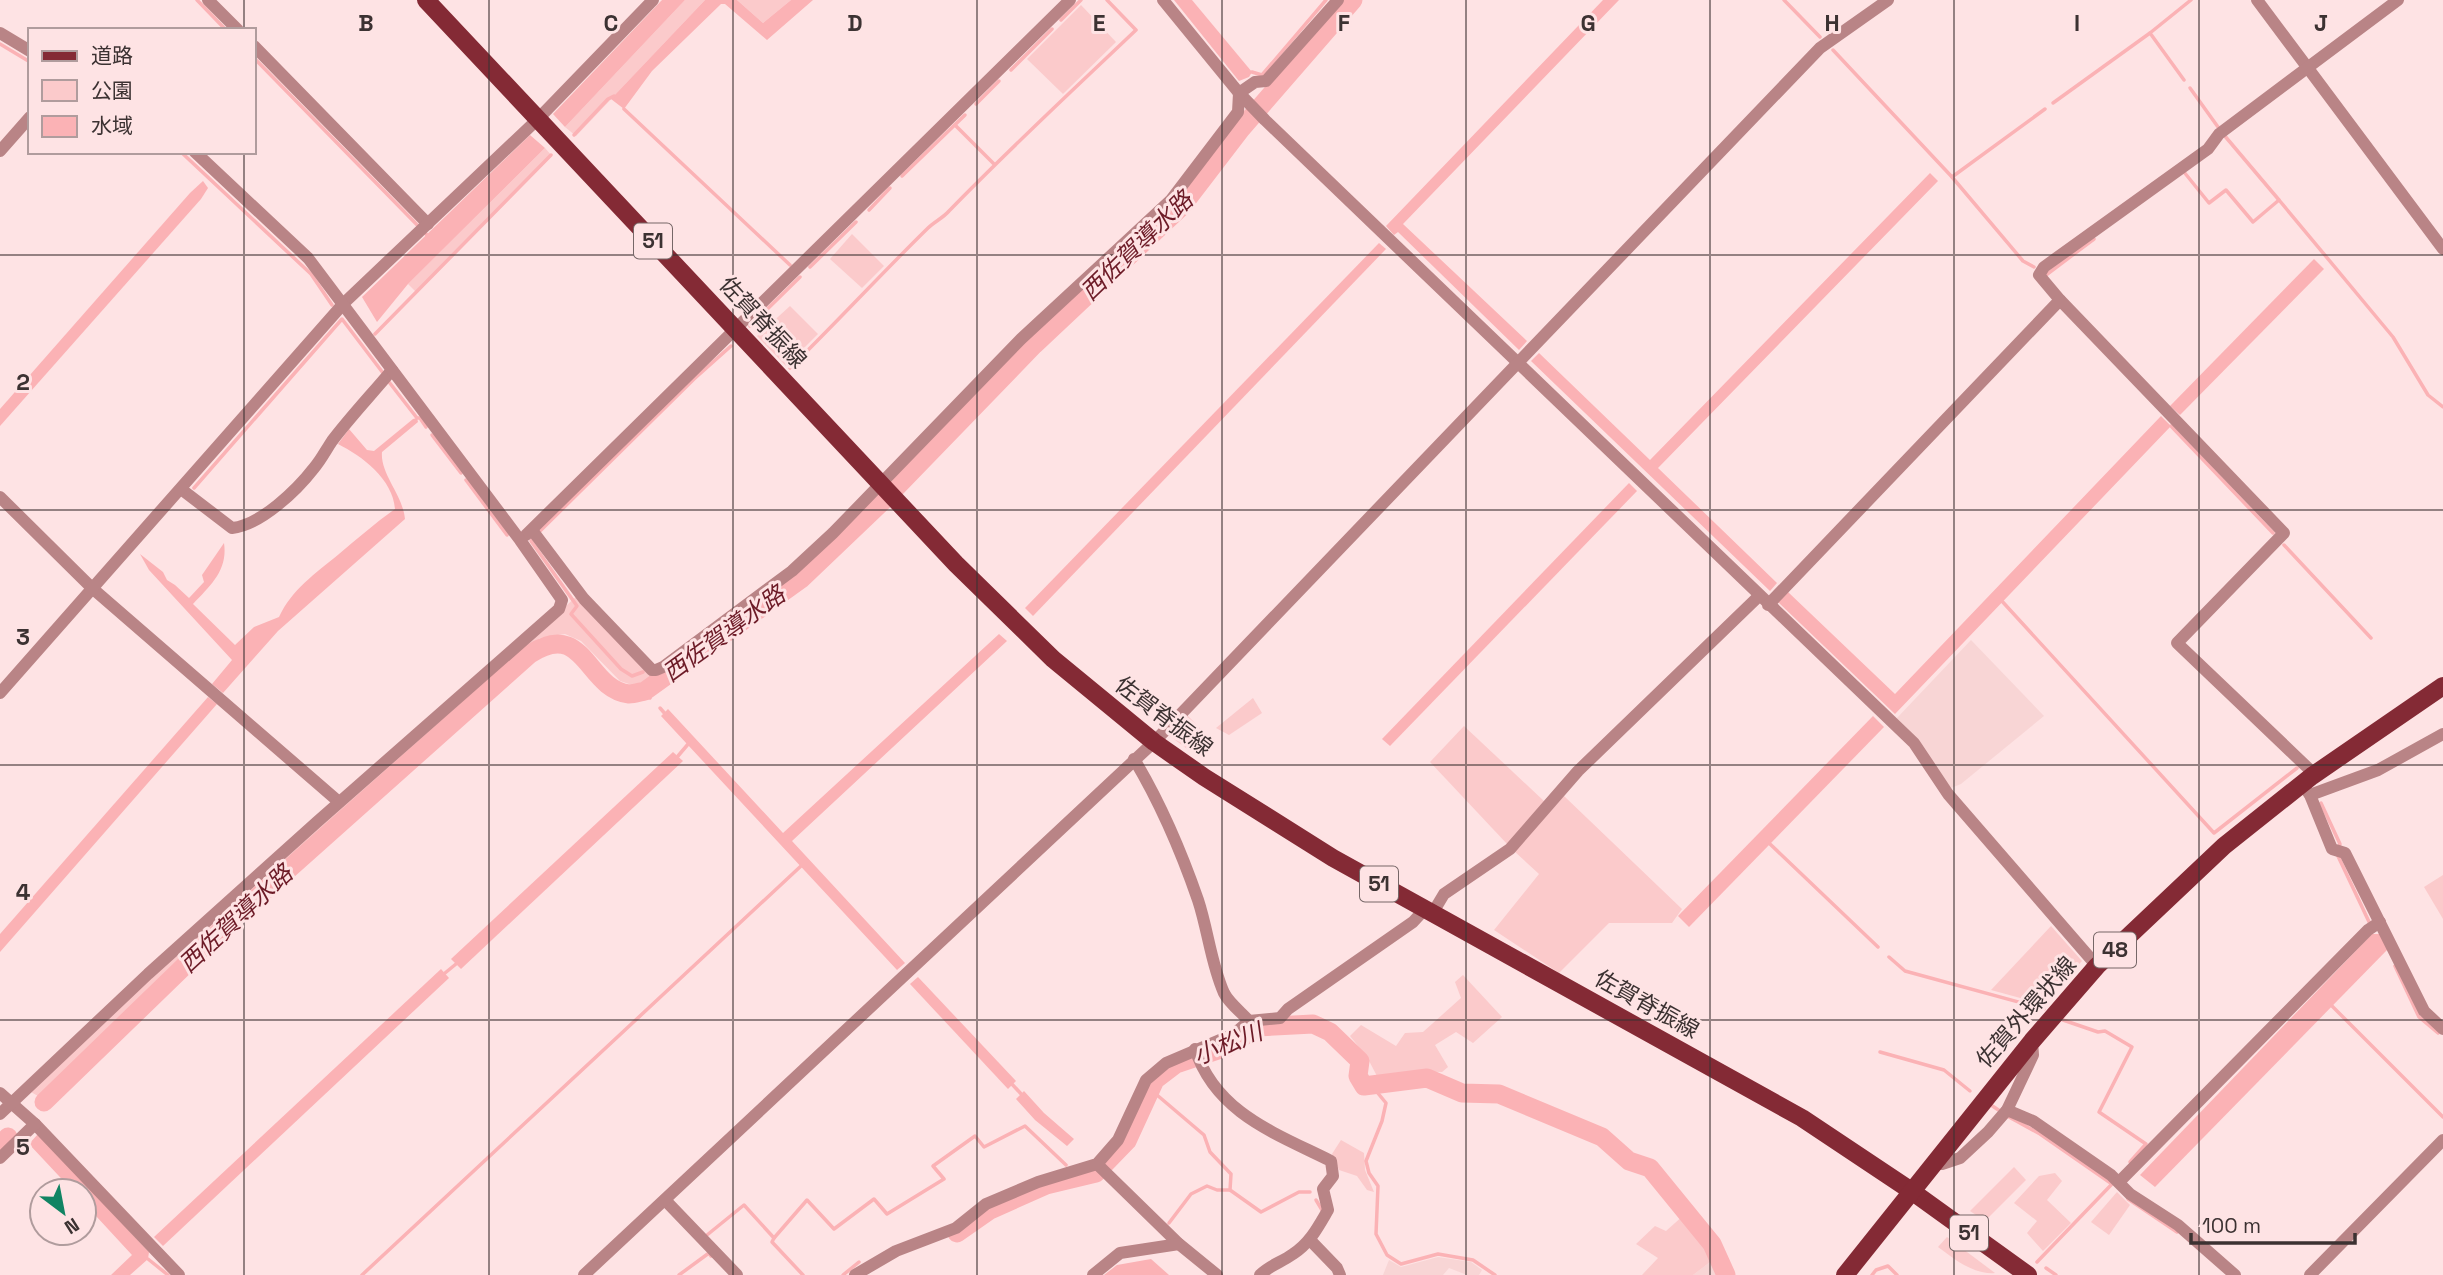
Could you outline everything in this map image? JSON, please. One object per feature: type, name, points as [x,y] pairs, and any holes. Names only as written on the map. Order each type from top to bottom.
[{"type":"main road","name":"佐賀脊振線","points":[[426,0],[956,564],[1026,634],[1154,742],[1274,822],[1428,912],[1802,1118],[2028,1275]]},
{"type":"main road","name":"佐賀外環状線","points":[[1845,1275],[1932,1163],[2097,967],[2224,846],[2443,686]]},
{"type":"street","points":[[208,0],[236,28]]},
{"type":"street","points":[[0,693],[344,303],[538,119],[653,0]]},
{"type":"street","points":[[520,540],[535,535],[737,330],[1070,0]]},
{"type":"street","points":[[1163,0],[1239,93],[1265,120],[1387,237],[1525,355],[1772,596],[1914,743],[1948,794],[2097,967]]},
{"type":"street","points":[[1239,93],[1255,82],[1266,81],[1338,0]]},
{"type":"street","points":[[584,1275],[1154,742],[1819,48],[1888,0]]},
{"type":"street","points":[[2257,0],[2443,249]]},
{"type":"street","points":[[2398,0],[2218,134],[2208,149],[2044,267],[2039,275],[2284,534],[2177,643],[2308,768],[2308,785],[2332,849],[2344,853],[2424,1011],[2443,1029]]},
{"type":"street","points":[[0,33],[28,50]]},
{"type":"street","points":[[256,48],[428,224]]},
{"type":"street","points":[[535,535],[584,598],[652,670],[656,670],[792,571],[833,533],[1021,339],[1171,200],[1238,112],[1239,93]]},
{"type":"street","points":[[0,151],[28,119]]},
{"type":"street","points":[[0,1114],[148,974],[338,802],[559,609],[562,600],[309,258],[197,154]]},
{"type":"street","points":[[855,1275],[896,1251],[956,1228],[986,1204],[1038,1182],[1097,1164],[1118,1140],[1146,1080],[1166,1063],[1234,1034],[1249,1021],[1280,1018],[1288,1009],[1428,912],[1444,894],[1510,849],[1578,771],[1772,596],[2060,300]]},
{"type":"street","points":[[181,489],[232,528],[252,521],[273,508],[315,468],[332,441],[392,370]]},
{"type":"street","points":[[0,497],[92,589],[338,802]]},
{"type":"street","points":[[2308,785],[2378,770],[2443,734]]},
{"type":"street","points":[[1134,759],[1153,790],[1170,834],[1179,848],[1201,911],[1225,995],[1249,1021]]},
{"type":"street","points":[[2119,1182],[2368,929],[2380,922]]},
{"type":"street","points":[[1932,1163],[1942,1164],[1960,1158],[2007,1110],[2033,1055],[2032,1041]]},
{"type":"street","points":[[1195,1049],[1201,1067],[1218,1093],[1238,1111],[1263,1127],[1331,1161],[1333,1176],[1324,1189],[1328,1210],[1310,1240],[1294,1254],[1267,1268],[1260,1275]]},
{"type":"street","points":[[0,1093],[35,1124],[179,1275]]},
{"type":"street","points":[[2007,1110],[2033,1121],[2119,1182],[2130,1194],[2178,1226],[2235,1275]]},
{"type":"street","points":[[0,1158],[35,1124]]},
{"type":"street","points":[[2310,1275],[2443,1140]]},
{"type":"street","points":[[1097,1164],[1179,1244],[1217,1275]]},
{"type":"street","points":[[665,1200],[737,1275]]},
{"type":"street","points":[[1310,1240],[1337,1268],[1340,1275]]},
{"type":"street","points":[[1093,1275],[1121,1253],[1179,1244]]},
{"type":"shaded area","points":[[1971,640],[2044,716],[1961,784],[1951,788],[1896,719]]},
{"type":"shaded area","points":[[1438,1257],[1471,1262],[1482,1270],[1479,1275],[1467,1275],[1449,1268],[1443,1275],[1383,1275],[1389,1260],[1401,1267]]},
{"type":"shaded area","points":[[1714,1259],[1721,1275],[1693,1275]]},
{"type":"green space","points":[[685,0],[705,0],[576,136],[565,127]]},
{"type":"green space","points":[[737,0],[791,0],[763,23]]},
{"type":"green space","points":[[1081,5],[1116,42],[1063,94],[1027,59]]},
{"type":"green space","points":[[545,148],[552,156],[416,292],[408,284]]},
{"type":"green space","points":[[852,234],[884,266],[862,288],[830,259]]},
{"type":"green space","points":[[790,306],[818,334],[786,366],[757,336]]},
{"type":"green space","points":[[577,596],[653,678],[638,687],[620,681],[581,641],[565,634],[540,638],[191,949],[38,1096],[31,1092],[157,971]]},
{"type":"green space","points":[[1253,698],[1262,713],[1229,735],[1216,728]]},
{"type":"green space","points":[[1186,714],[1206,734],[1190,751],[1167,734]]},
{"type":"green space","points":[[1464,726],[1545,802],[1508,845],[1430,762]]},
{"type":"green space","points":[[1564,796],[1682,909],[1672,923],[1609,923],[1559,973],[1494,930],[1539,874],[1514,851]]},
{"type":"green space","points":[[2443,875],[2443,919],[2424,887]]},
{"type":"green space","points":[[2051,926],[2082,961],[2042,1004],[1991,990]]},
{"type":"green space","points":[[1463,975],[1502,1017],[1473,1043],[1456,1032],[1435,1045],[1448,1067],[1442,1072],[1409,1071],[1378,1078],[1367,1057],[1350,1036],[1361,1025],[1396,1046],[1405,1033],[1423,1032],[1461,998],[1455,982]]},
{"type":"green space","points":[[1341,1140],[1364,1153],[1365,1170],[1374,1192],[1367,1190],[1357,1176],[1339,1170],[1332,1154]]},
{"type":"green space","points":[[2014,1167],[2026,1180],[1985,1221],[1970,1211]]},
{"type":"green space","points":[[2055,1173],[2062,1181],[2047,1200],[2071,1223],[2043,1251],[2027,1233],[2037,1221],[2014,1203],[2039,1176]]},
{"type":"green space","points":[[2117,1192],[2130,1205],[2109,1235],[2091,1222]]},
{"type":"green space","points":[[1684,1215],[1714,1259],[1693,1275],[1642,1275],[1658,1258],[1636,1244],[1655,1226],[1666,1231]]},
{"type":"green space","points":[[1947,1237],[1995,1273],[1972,1269],[1938,1247]]},
{"type":"water","points":[[662,0],[685,0],[565,127],[553,114]]},
{"type":"water","points":[[705,0],[737,0],[763,23],[791,0],[813,0],[767,40],[725,4],[721,4],[652,71],[624,109],[611,99]]},
{"type":"water","points":[[1174,0],[1192,0],[1252,72],[1249,77],[1239,81]]},
{"type":"water","points":[[1603,0],[1619,0],[1403,224],[1527,341],[1519,350],[1398,232],[1394,235],[1386,226]]},
{"type":"water","points":[[530,135],[545,148],[408,284],[377,322],[362,297]]},
{"type":"water","points":[[1930,173],[1938,181],[1658,468],[1777,583],[1770,591],[1531,361],[1539,353],[1650,460]]},
{"type":"water","points":[[203,181],[208,188],[201,199],[0,426],[0,409]]},
{"type":"water","points":[[1379,243],[1386,249],[1033,616],[1025,608]]},
{"type":"water","points":[[2314,259],[2324,269],[2180,415],[2170,406]]},
{"type":"water","points":[[2161,416],[2171,426],[1895,714],[1778,602],[1788,592],[1895,694]]},
{"type":"water","points":[[417,418],[418,422],[382,452],[384,468],[405,519],[278,631],[223,693],[212,684],[232,660],[149,570],[140,554],[189,598],[204,582],[202,575],[224,543],[225,553],[221,569],[193,604],[235,645],[254,627],[279,617],[290,598],[305,582],[395,509],[389,488],[375,470],[338,444],[349,429],[367,450],[374,451]]},
{"type":"water","points":[[1629,483],[1637,491],[1390,746],[1382,739]]},
{"type":"water","points":[[999,634],[1007,641],[792,841],[905,963],[897,970],[661,716],[668,709],[783,833]]},
{"type":"water","points":[[208,697],[217,704],[0,952],[0,934]]},
{"type":"water","points":[[1873,716],[1884,727],[1689,927],[1678,916]]},
{"type":"water","points":[[673,752],[683,761],[461,969],[451,959]]},
{"type":"water","points":[[2372,934],[2380,934],[2388,949],[2155,1187],[2140,1175]]},
{"type":"water","points":[[441,969],[449,978],[163,1246],[154,1237]]},
{"type":"water","points":[[918,977],[1016,1081],[1008,1089],[910,984]]},
{"type":"water","points":[[1024,1091],[1074,1139],[1067,1146],[1035,1120],[1016,1099]]},
{"type":"water","points":[[38,1134],[78,1177],[60,1177],[29,1144]]},
{"type":"water","points":[[98,1198],[149,1252],[148,1259],[130,1275],[111,1275],[132,1255],[98,1218]]},
{"type":"water","points":[[1151,1259],[1169,1275],[1104,1275],[1117,1265]]},
{"type":"waterway","points":[[197,0],[224,28]]},
{"type":"waterway","points":[[1061,20],[1081,0]]},
{"type":"waterway","points":[[790,368],[928,228],[947,213],[1136,30],[1107,0]]},
{"type":"waterway","points":[[1252,72],[1262,75],[1326,0]]},
{"type":"waterway","name":"西佐賀導水路","points":[[44,1102],[236,916],[530,654],[548,645],[563,644],[574,650],[603,681],[615,689],[629,694],[645,691],[801,579],[885,499],[1034,345],[1182,206],[1241,129],[1353,0]]},
{"type":"waterway","points":[[1784,0],[1820,37]]},
{"type":"waterway","points":[[2184,80],[2150,33],[2191,0]]},
{"type":"waterway","points":[[1011,70],[1052,29]]},
{"type":"waterway","points":[[2053,103],[2150,33]]},
{"type":"waterway","points":[[0,44],[28,61]]},
{"type":"waterway","points":[[1833,50],[1952,177],[2023,261],[2034,267]]},
{"type":"waterway","points":[[256,60],[427,235]]},
{"type":"waterway","points":[[976,104],[999,81]]},
{"type":"waterway","points":[[2190,88],[2218,127]]},
{"type":"waterway","points":[[574,135],[614,96]]},
{"type":"waterway","points":[[624,109],[790,265]]},
{"type":"waterway","points":[[1952,177],[2045,109]]},
{"type":"waterway","points":[[902,176],[965,115]]},
{"type":"waterway","points":[[955,125],[994,164]]},
{"type":"waterway","points":[[2224,135],[2279,200]]},
{"type":"waterway","points":[[183,154],[311,274],[332,305]]},
{"type":"waterway","points":[[375,334],[551,155]]},
{"type":"waterway","points":[[2184,172],[2209,203],[2226,190],[2253,222],[2279,200],[2393,337],[2428,395],[2443,407]]},
{"type":"waterway","points":[[869,210],[890,188]]},
{"type":"waterway","points":[[810,267],[856,222]]},
{"type":"waterway","points":[[2046,275],[2094,239]]},
{"type":"waterway","points":[[750,326],[800,277]]},
{"type":"waterway","points":[[194,488],[342,319],[383,373]]},
{"type":"waterway","points":[[539,532],[731,346]]},
{"type":"waterway","points":[[389,382],[426,427]]},
{"type":"waterway","points":[[2171,426],[2273,533]]},
{"type":"waterway","points":[[432,435],[461,473]]},
{"type":"waterway","points":[[466,480],[507,535]]},
{"type":"waterway","points":[[534,538],[531,541],[577,606],[571,614],[621,669],[632,676],[643,672]]},
{"type":"waterway","points":[[2284,545],[2371,638]]},
{"type":"waterway","points":[[2000,599],[2214,833],[2297,768]]},
{"type":"waterway","points":[[645,691],[650,698]]},
{"type":"waterway","points":[[660,708],[667,716]]},
{"type":"waterway","points":[[678,756],[689,743]]},
{"type":"waterway","points":[[2321,803],[2339,847]]},
{"type":"waterway","points":[[1770,844],[1878,947]]},
{"type":"waterway","points":[[2337,854],[2371,926]]},
{"type":"waterway","points":[[362,1275],[801,866]]},
{"type":"waterway","points":[[1889,957],[1905,971],[2044,1009]]},
{"type":"waterway","points":[[445,973],[456,964]]},
{"type":"waterway","points":[[2395,966],[2419,1017],[2438,1033]]},
{"type":"waterway","points":[[2332,1006],[2443,1117]]},
{"type":"waterway","points":[[2063,1020],[2098,1032],[2105,1031],[2132,1047],[2099,1112],[2146,1144],[2130,1162]]},
{"type":"waterway","name":"小松川","points":[[957,1233],[990,1210],[1046,1185],[1096,1173],[1127,1141],[1155,1080],[1176,1064],[1227,1047],[1258,1027],[1313,1024],[1330,1032],[1360,1061],[1358,1076],[1364,1086],[1427,1078],[1462,1093],[1499,1094],[1602,1137],[1629,1161],[1650,1168],[1712,1244],[1726,1275]]},
{"type":"waterway","points":[[1880,1052],[1944,1070],[1970,1091]]},
{"type":"waterway","points":[[1010,1082],[1024,1097]]},
{"type":"waterway","points":[[1372,1086],[1386,1103],[1366,1161],[1369,1173],[1378,1186],[1376,1234],[1387,1255],[1401,1264],[1438,1254],[1473,1260],[1495,1275]]},
{"type":"waterway","points":[[1149,1091],[1204,1135],[1210,1152],[1231,1174],[1230,1190],[1261,1212],[1299,1192],[1310,1192]]},
{"type":"waterway","points":[[1991,1105],[2000,1111]]},
{"type":"waterway","points":[[2009,1117],[2040,1134],[2112,1184],[2037,1262]]},
{"type":"waterway","points":[[707,1235],[744,1205],[774,1238],[807,1200],[834,1229],[874,1199],[887,1214],[944,1179],[933,1166],[975,1136],[984,1147],[1025,1126],[1066,1165]]},
{"type":"waterway","name":"西佐賀導水路","points":[[0,1144],[8,1137]]},
{"type":"waterway","points":[[1169,1223],[1191,1194],[1207,1186],[1217,1190],[1230,1190]]},
{"type":"waterway","points":[[2128,1199],[2177,1232]]},
{"type":"waterway","points":[[1316,1200],[1322,1210]]},
{"type":"waterway","points":[[774,1238],[772,1242],[803,1275]]},
{"type":"waterway","points":[[679,1275],[709,1253],[711,1256]]},
{"type":"waterway","points":[[148,1259],[168,1275]]},
{"type":"waterway","points":[[843,1275],[859,1262]]},
{"type":"waterway","points":[[1872,1275],[1876,1270],[1888,1266],[1897,1275]]},
{"type":"waterway","points":[[2046,1268],[2056,1275]]}]
